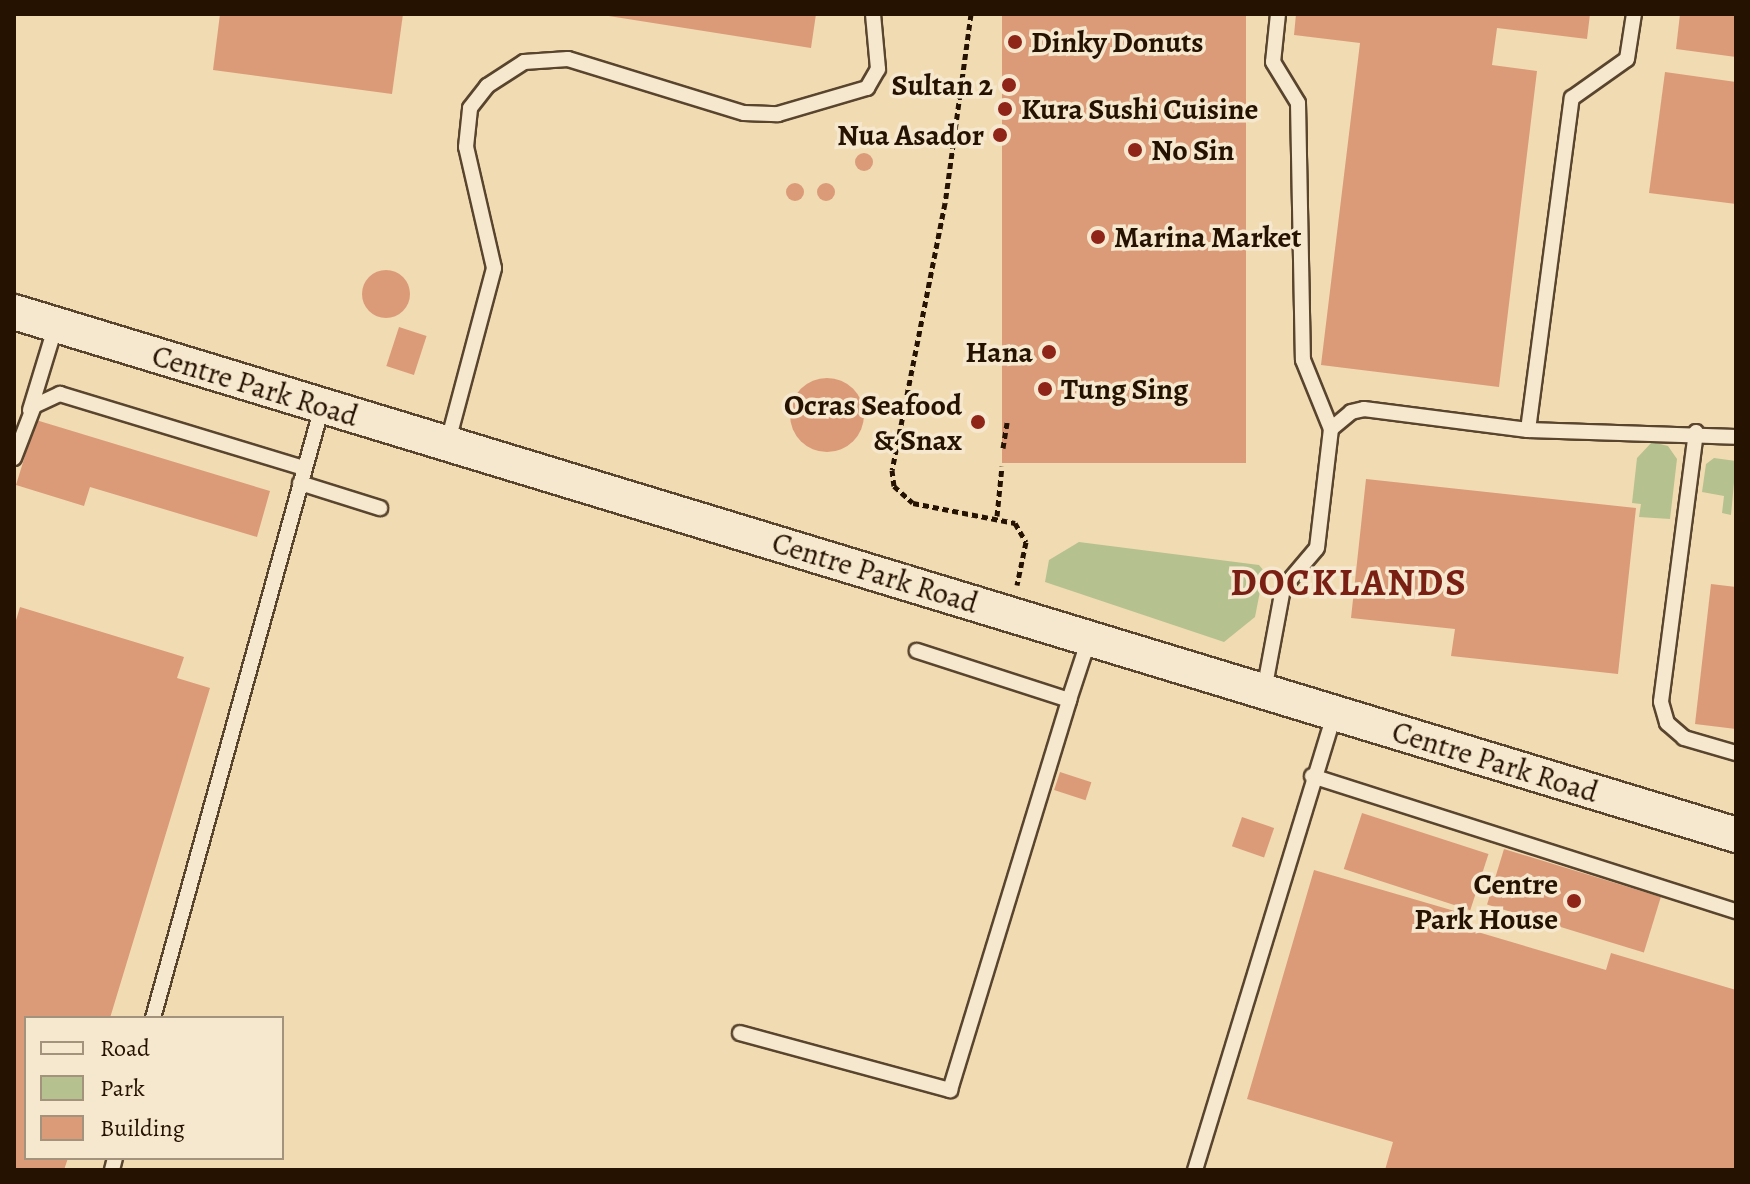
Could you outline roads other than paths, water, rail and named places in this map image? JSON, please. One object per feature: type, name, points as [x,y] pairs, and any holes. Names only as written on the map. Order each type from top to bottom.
[{"type":"street","name":"Centre Park Road","points":[[14,312],[1736,835]]},
{"type":"lane","points":[[447,445],[494,268],[466,147],[470,108],[487,86],[524,62],[568,59],[744,113],[778,114],[867,88],[878,69],[873,14]]},
{"type":"lane","points":[[1264,691],[1283,588],[1317,548],[1331,429],[1303,360],[1298,103],[1273,62],[1278,14]]},
{"type":"lane","points":[[1528,430],[1572,98],[1627,59],[1634,14]]},
{"type":"lane","points":[[14,458],[56,325]]},
{"type":"lane","points":[[28,414],[49,395],[60,394],[302,476],[380,508]]},
{"type":"lane","points":[[154,1016],[322,407]]},
{"type":"lane","points":[[1331,429],[1351,412],[1364,409],[1528,430],[1696,432],[1736,437]]},
{"type":"lane","points":[[1696,432],[1661,702],[1667,723],[1684,738],[1736,753]]},
{"type":"lane","points":[[740,1033],[950,1090],[1089,639]]},
{"type":"lane","points":[[917,651],[1069,700]]},
{"type":"lane","points":[[1195,1170],[1312,776],[1334,713]]},
{"type":"lane","points":[[1312,776],[1736,911]]},
{"type":"place","name":"Dinky Donuts","points":[[1015,42]]},
{"type":"place","name":"Sultan 2","points":[[1009,85]]},
{"type":"place","name":"Kura Sushi Cuisine","points":[[1005,109]]},
{"type":"place","name":"Nua Asador","points":[[1000,135]]},
{"type":"place","name":"No Sin","points":[[1135,150]]},
{"type":"place","name":"Marina Market","points":[[1098,237]]},
{"type":"place","name":"Hana","points":[[1049,352]]},
{"type":"place","name":"Tung Sing","points":[[1045,389]]},
{"type":"place","name":"Ocras Seafood & Snax","points":[[978,422]]},
{"type":"place","name":"Centre Park House","points":[[1574,901]]},
{"type":"district","name":"DOCKLANDS","points":[[1349,583]]}]
